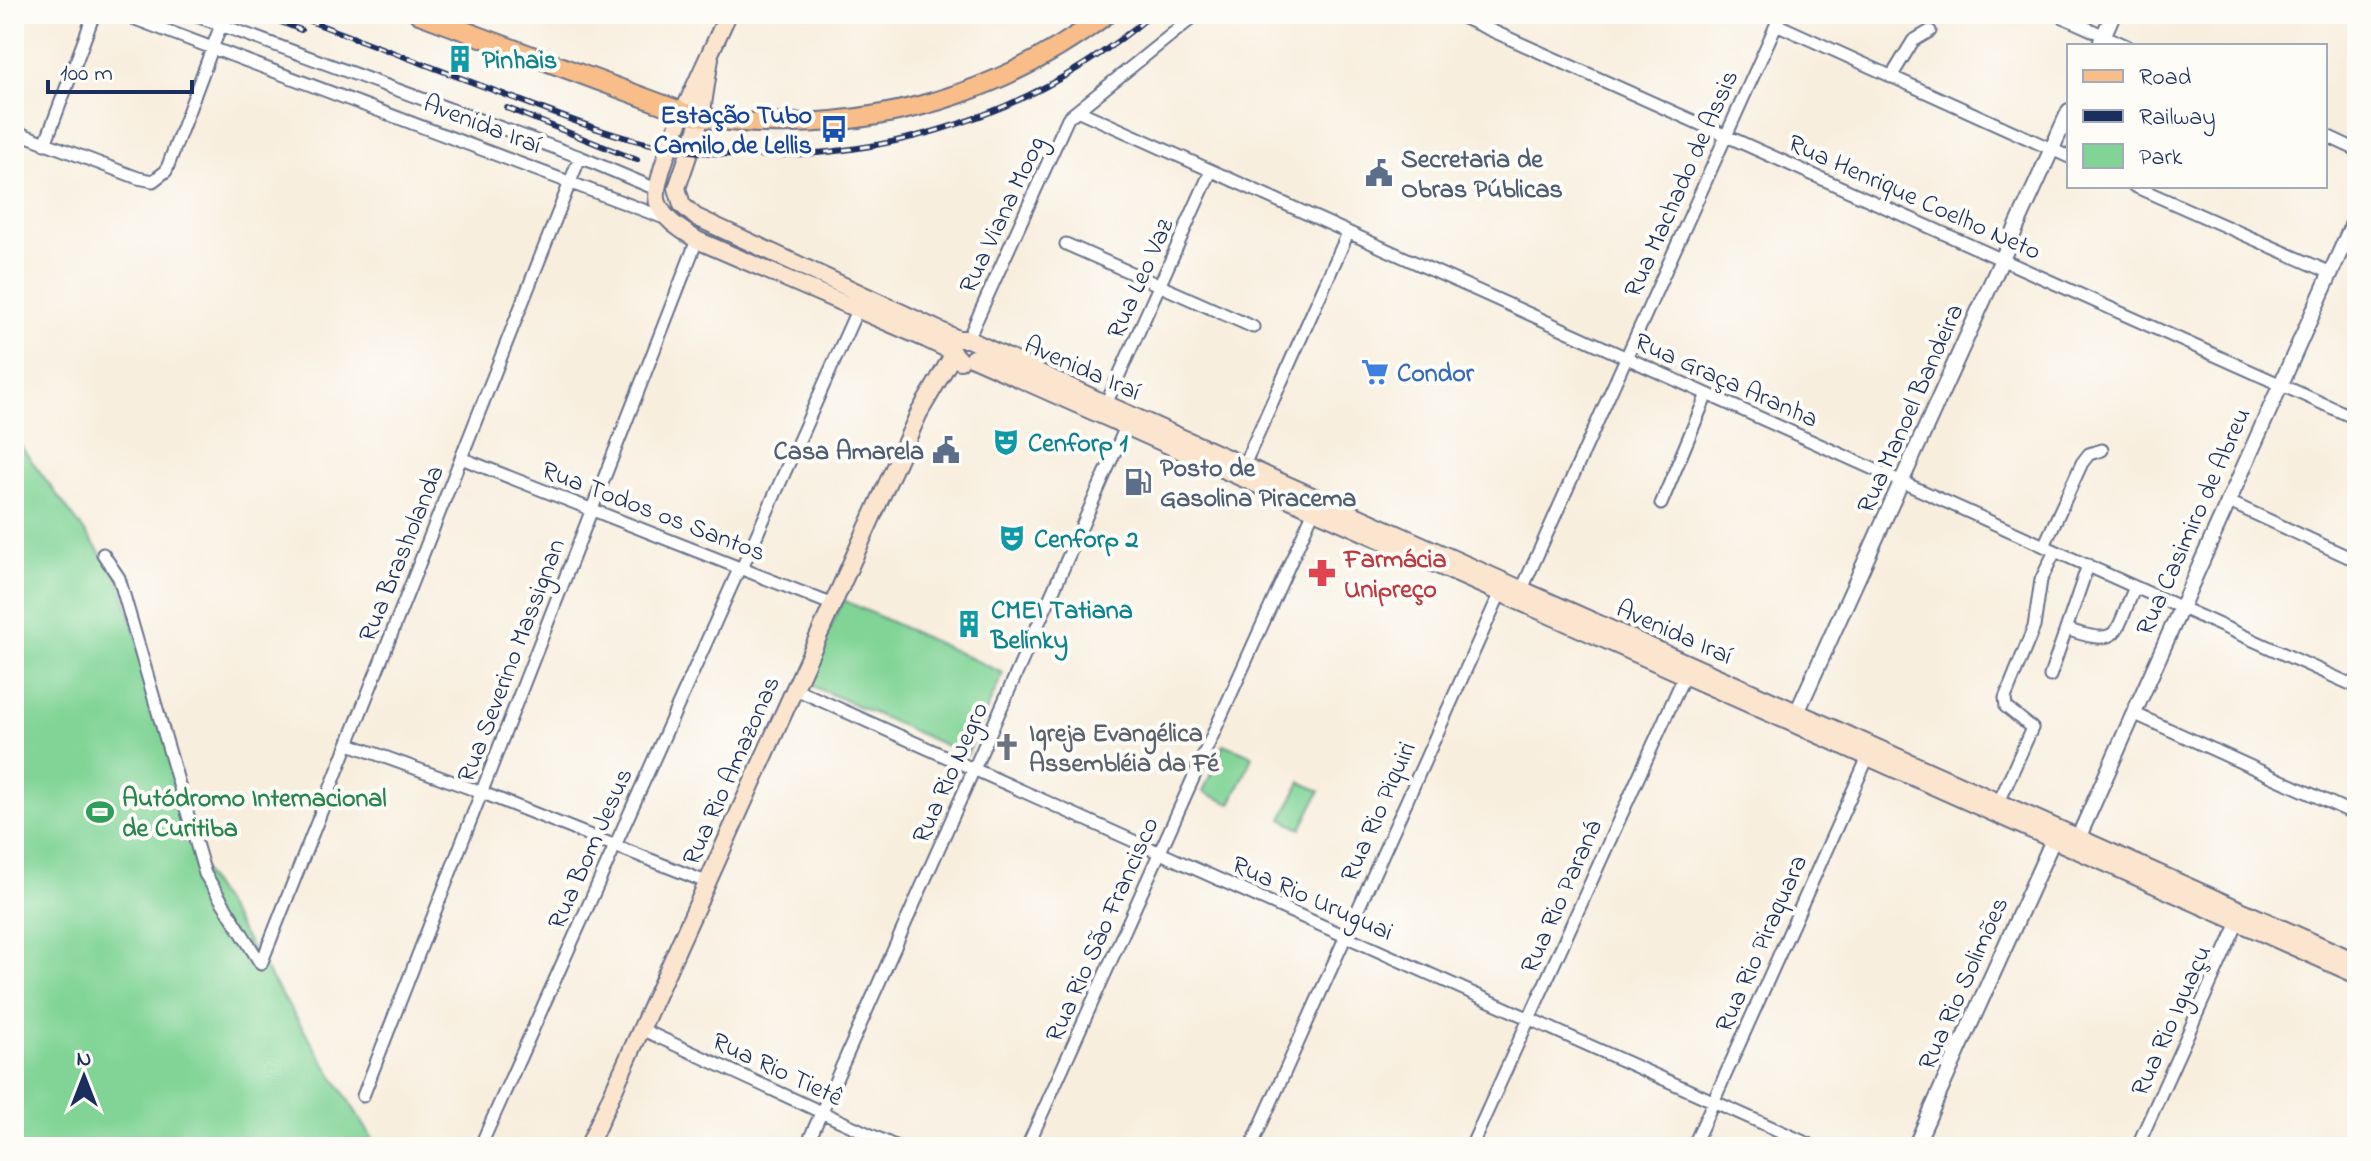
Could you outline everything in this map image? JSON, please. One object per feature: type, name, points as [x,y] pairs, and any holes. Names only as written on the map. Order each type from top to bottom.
[{"type":"main road","points":[[419,14],[692,115],[770,124],[872,117],[972,91],[1010,75],[1064,45],[1107,14]]},
{"type":"main road","points":[[667,219],[657,200],[656,189],[692,115],[728,14]]},
{"type":"main road","name":"Avenida Iraí","points":[[692,115],[677,188],[682,205],[696,217],[963,350],[1244,465],[1338,514],[1795,718],[1999,802],[2076,843],[2241,917],[2354,962]]},
{"type":"main road","name":"Avenida Iraí","points":[[667,219],[697,240],[926,339],[1106,404],[1129,420],[1314,510],[1338,514]]},
{"type":"main road","points":[[919,413],[936,367],[937,356],[926,339]]},
{"type":"main road","name":"Rua Rio Amazonas","points":[[588,1147],[919,413],[963,350]]},
{"type":"main road","name":"Avenida Iraí","points":[[1503,587],[1522,589],[1661,658]]},
{"type":"main road","name":"Avenida Iraí","points":[[1825,731],[1868,757],[2053,840],[2076,843]]},
{"type":"street","points":[[45,144],[94,14]]},
{"type":"street","name":"Avenida Iraí","points":[[122,14],[667,219]]},
{"type":"street","name":"Avenida Iraí","points":[[191,14],[580,157],[656,189]]},
{"type":"street","name":"Rua Viana Moog","points":[[963,350],[1068,118],[1197,14]]},
{"type":"street","name":"Rua Henrique Coelho Neto","points":[[1455,14],[2357,419]]},
{"type":"street","points":[[2056,14],[2101,41],[2113,14]]},
{"type":"street","points":[[1778,19],[1891,77],[2067,156]]},
{"type":"street","name":"Rua Machado de Assis","points":[[1522,589],[1778,19]]},
{"type":"street","points":[[14,131],[153,181],[166,171],[221,25]]},
{"type":"street","points":[[1891,77],[1913,41],[1930,31]]},
{"type":"street","name":"Rua Graça Aranha","points":[[1079,111],[2088,565],[2104,568],[2135,587],[2357,687]]},
{"type":"street","name":"Rua Manoel Bandeira","points":[[1795,718],[2067,115]]},
{"type":"street","points":[[2327,136],[2357,150]]},
{"type":"street","name":"Rua Brasholanda","points":[[103,554],[119,578],[205,874],[261,964],[580,157]]},
{"type":"street","name":"Rua Leo Vaz","points":[[1106,404],[1211,171]]},
{"type":"street","points":[[2139,188],[2331,273]]},
{"type":"street","name":"Rua Casimiro de Abreu","points":[[2076,843],[2357,214]]},
{"type":"street","points":[[1244,465],[1348,233]]},
{"type":"street","name":"Rua Severino Massignan","points":[[363,1096],[697,240]]},
{"type":"street","points":[[1066,244],[1253,327]]},
{"type":"street","name":"Rua Bom Jesus","points":[[480,1147],[858,308]]},
{"type":"street","points":[[1661,504],[1707,394]]},
{"type":"street","name":"Rua Rio Negro","points":[[806,1147],[1129,420]]},
{"type":"street","points":[[1999,802],[2032,728],[2006,707],[2005,698],[2034,627],[2041,580],[2050,548],[2082,463],[2089,454],[2102,450]]},
{"type":"street","name":"Rua Todos os Santos","points":[[461,458],[831,604]]},
{"type":"street","points":[[2227,501],[2357,561]]},
{"type":"street","name":"Rua Rio São Francisco","points":[[1027,1147],[1314,510]]},
{"type":"street","points":[[2050,676],[2088,565]]},
{"type":"street","name":"Rua Rio Piquiri","points":[[1251,1147],[1503,587]]},
{"type":"street","points":[[2066,629],[2106,639],[2115,633],[2135,587]]},
{"type":"street","name":"Rua Rio Paraná","points":[[1471,1147],[1688,670]]},
{"type":"street","name":"Rua Rio Uruguai","points":[[793,688],[1815,1147]]},
{"type":"street","points":[[2133,713],[2357,815]]},
{"type":"street","points":[[349,744],[483,793],[706,882]]},
{"type":"street","name":"Rua Rio Piraquara","points":[[1693,1147],[1868,757]]},
{"type":"street","name":"Rua Rio Solimões","points":[[1915,1147],[2053,840]]},
{"type":"street","name":"Rua Rio Iguaçu","points":[[2137,1147],[2241,917]]},
{"type":"street","name":"Rua Rio Tietê","points":[[641,1029],[897,1147]]},
{"type":"green space","name":"Autódromo Internacional de Curitiba","points":[[14,437],[119,578],[205,874],[378,1147],[14,1147]]},
{"type":"green space","points":[[843,600],[1003,673],[967,755],[806,683]]},
{"type":"green space","points":[[1224,744],[1253,756],[1231,804],[1203,792]]},
{"type":"green space","points":[[1301,782],[1320,791],[1301,829],[1282,819]]},
{"type":"railway","points":[[261,14],[301,30]]},
{"type":"railway","points":[[291,14],[596,129],[690,151],[753,155],[815,153],[876,145],[936,131],[994,111],[1049,84],[1102,52],[1152,14]]},
{"type":"railway","points":[[507,108],[637,160]]},
{"type":"place","name":"Pinhais","points":[[460,59]]},
{"type":"place","name":"Estação Tubo Camilo de Lellis","points":[[834,129]]},
{"type":"place","name":"Secretaria de Obras Públicas","points":[[1379,173]]},
{"type":"place","name":"Condor","points":[[1375,372]]},
{"type":"place","name":"Cenforp 1","points":[[1006,442]]},
{"type":"place","name":"Casa Amarela","points":[[946,450]]},
{"type":"place","name":"Posto de Gasolina Piracema","points":[[1138,482]]},
{"type":"place","name":"Cenforp 2","points":[[1012,538]]},
{"type":"place","name":"Farmácia Unipreço","points":[[1322,573]]},
{"type":"place","name":"CMEI Tatiana Belinky","points":[[969,624]]},
{"type":"place","name":"Igreja Evangélica Assembléia da Fé","points":[[1007,747]]},
{"type":"place","name":"Autódromo Internacional de Curitiba","points":[[100,812]]}]
